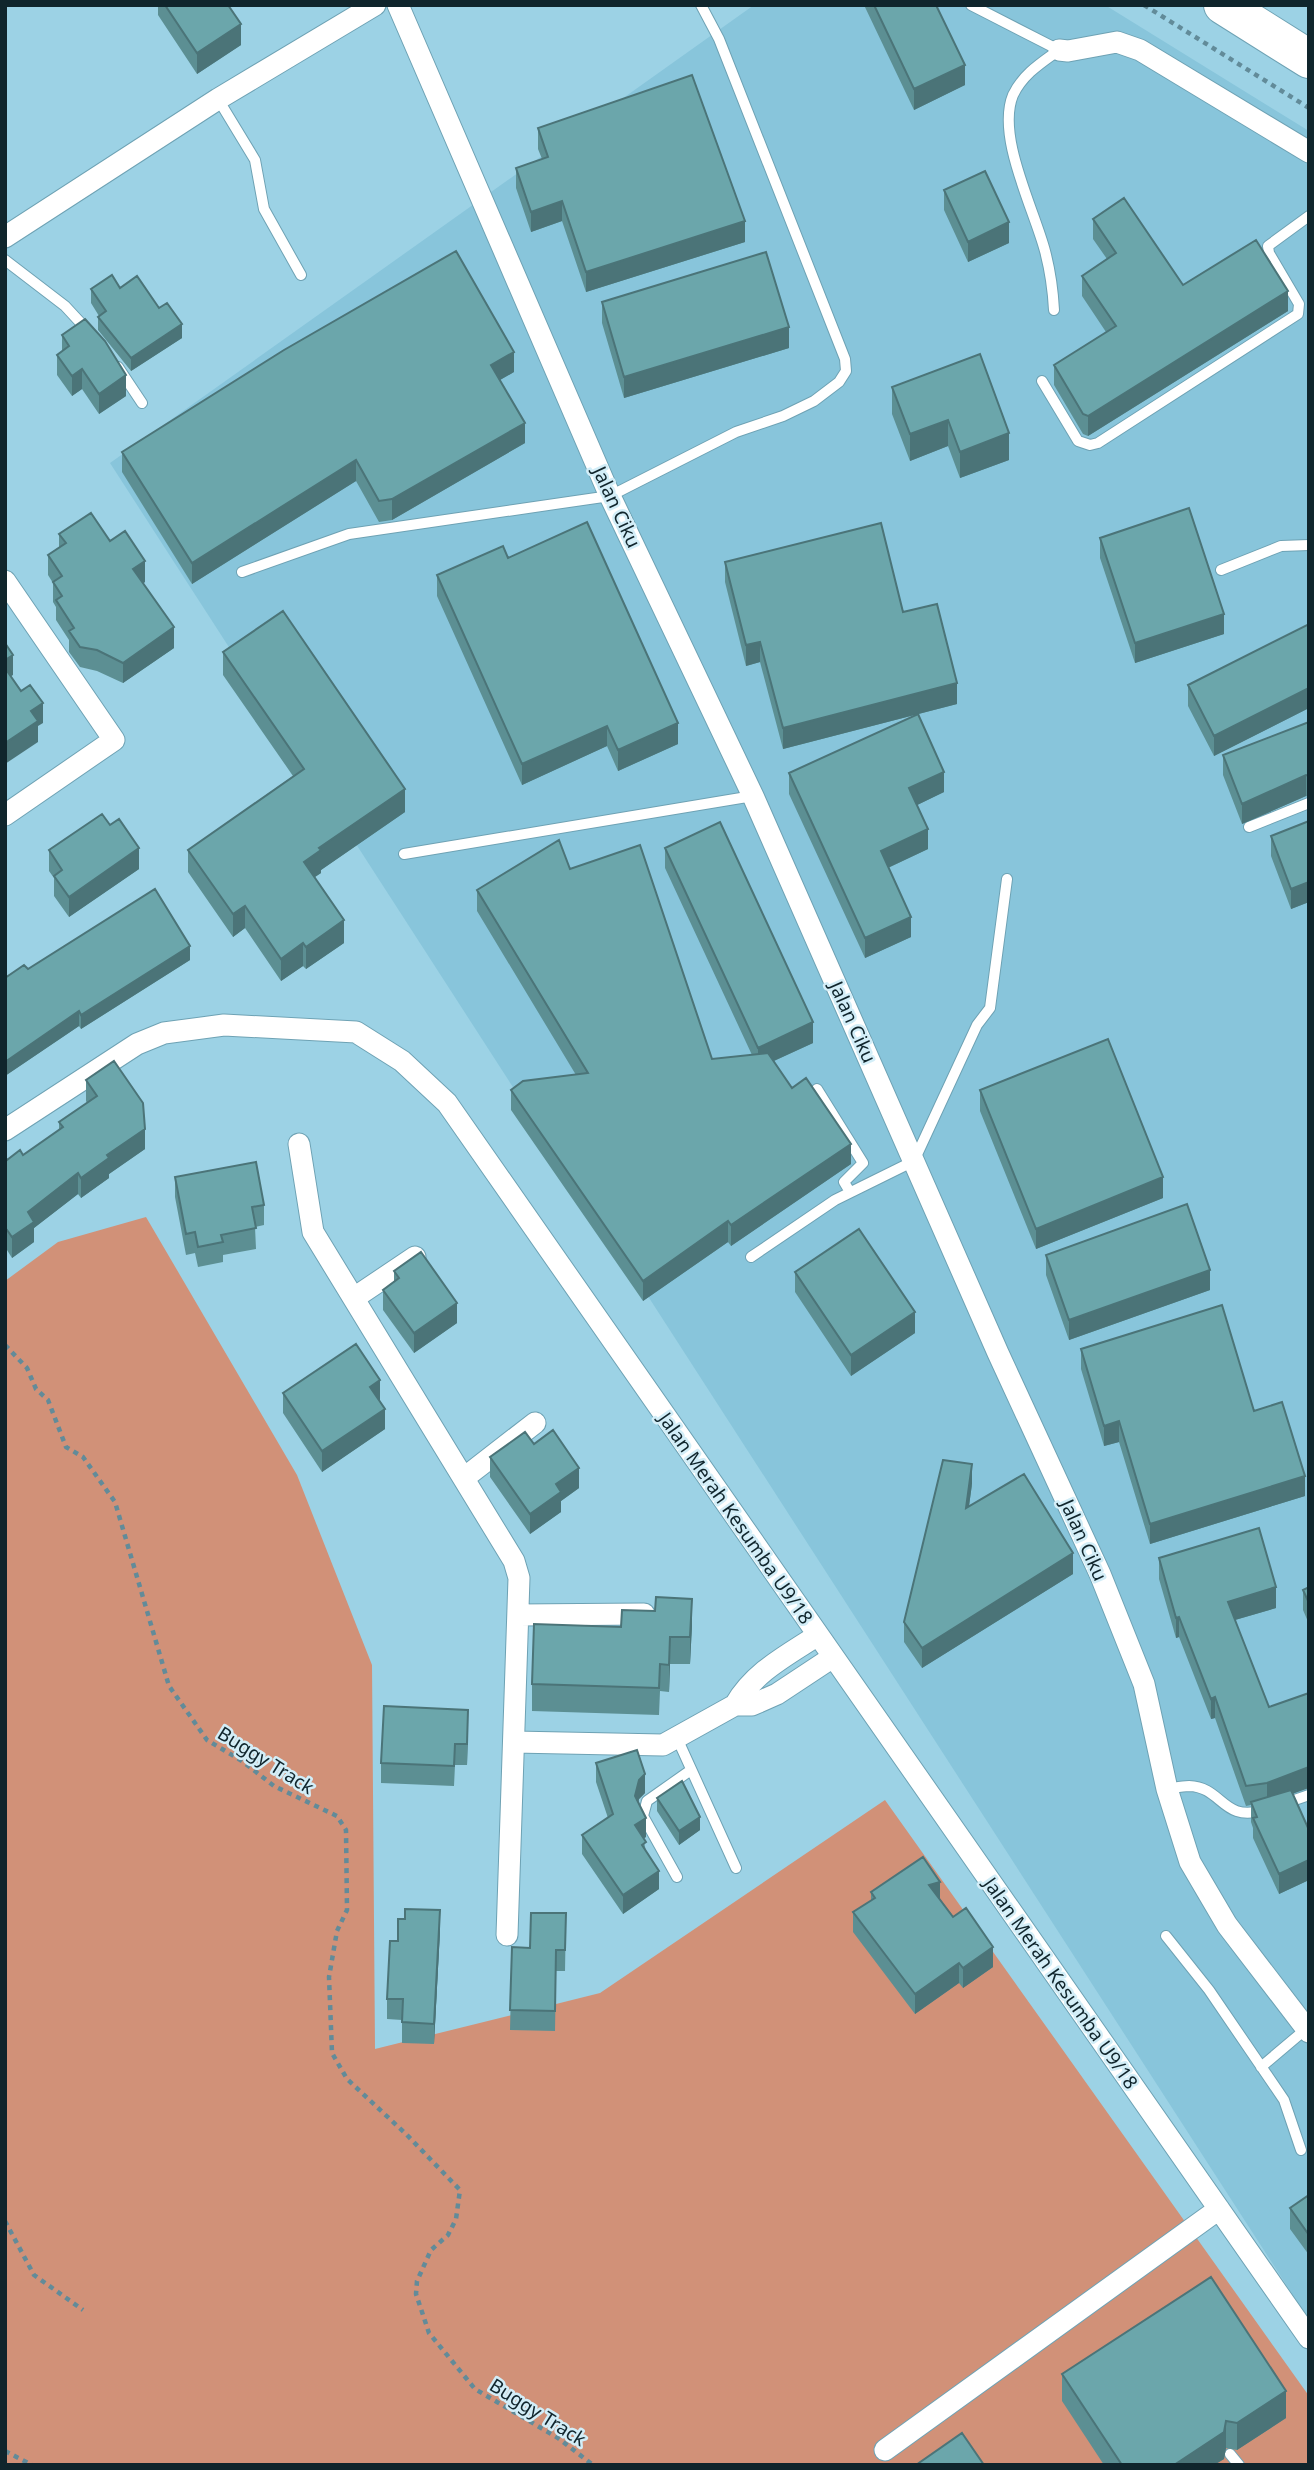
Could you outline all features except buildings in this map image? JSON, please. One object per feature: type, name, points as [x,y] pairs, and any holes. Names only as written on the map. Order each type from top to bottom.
[{"type":"highway","points":[[1223,5],[1309,59]]},
{"type":"street","points":[[5,237],[218,99],[375,5]]},
{"type":"street","name":"Jalan Ciku","points":[[398,5],[610,495],[753,796],[1100,1574],[1144,1684],[1167,1789],[1190,1862],[1227,1925],[1308,2030]]},
{"type":"street","points":[[1059,50],[1068,51],[1116,42],[1140,50],[1309,152]]},
{"type":"street","points":[[5,580],[114,740],[5,815]]},
{"type":"street","name":"Jalan Merah Kesumba U9/18","points":[[5,1130],[137,1044],[164,1033],[223,1025],[356,1032],[401,1061],[447,1103],[1309,2338]]},
{"type":"street","points":[[299,1144],[313,1232],[514,1560],[519,1578],[507,1935]]},
{"type":"street","points":[[354,1298],[415,1257]]},
{"type":"street","points":[[464,1478],[535,1423]]},
{"type":"street","points":[[518,1615],[644,1615]]},
{"type":"street","points":[[735,1705],[747,1684],[759,1673],[818,1635]]},
{"type":"street","points":[[514,1742],[663,1745],[735,1705],[752,1705],[777,1694],[833,1657]]},
{"type":"street","points":[[885,2450],[1219,2209]]},
{"type":"lane","points":[[242,572],[349,534],[610,495],[736,432],[783,416],[814,401],[839,382],[846,371],[845,359],[719,38],[701,5]]},
{"type":"lane","points":[[971,5],[1059,50],[1027,73],[1014,93],[1010,106],[1009,133],[1046,253],[1054,310]]},
{"type":"lane","points":[[218,99],[255,160],[264,209],[301,275]]},
{"type":"lane","points":[[1042,382],[1078,441],[1090,445],[1098,443],[1298,314],[1300,304],[1269,253],[1268,246],[1309,216]]},
{"type":"lane","points":[[5,260],[65,306],[102,346]]},
{"type":"lane","points":[[111,356],[142,403]]},
{"type":"lane","points":[[1221,570],[1281,546],[1309,545]]},
{"type":"lane","points":[[404,854],[753,796]]},
{"type":"lane","points":[[1249,827],[1309,803]]},
{"type":"lane","points":[[751,1257],[850,1192],[914,1161],[977,1025],[990,1008],[1007,879]]},
{"type":"lane","points":[[817,1089],[863,1163],[844,1182],[850,1192]]},
{"type":"lane","points":[[677,1738],[736,1868]]},
{"type":"lane","points":[[677,1877],[643,1815],[647,1801],[691,1770]]},
{"type":"lane","points":[[1167,1789],[1190,1786],[1206,1791],[1233,1811],[1249,1815],[1309,1795]]},
{"type":"lane","points":[[1166,1936],[1209,1990],[1284,2100],[1301,2150]]},
{"type":"lane","points":[[1261,2067],[1308,2030]]},
{"type":"lane","points":[[1230,2454],[1239,2465]]},
{"type":"path","points":[[1144,5],[1309,108]]},
{"type":"path","name":"Buggy Track","points":[[5,1345],[27,1368],[36,1389],[48,1400],[66,1447],[83,1457],[115,1502],[169,1686],[186,1712],[207,1741],[242,1761],[274,1786],[337,1816],[346,1830],[347,1910],[337,1931],[329,1978],[332,2053],[356,2089],[407,2135],[460,2190],[452,2227],[442,2243],[431,2250],[417,2281],[416,2294],[429,2333],[475,2389],[558,2438],[593,2465]]},
{"type":"path","points":[[5,2221],[34,2275],[83,2310]]},
{"type":"path","points":[[5,2451],[32,2465]]},
{"type":"shaded area","points":[[754,5],[1105,5],[1309,131],[1309,2320],[110,463]]},
{"type":"shaded area","points":[[146,1217],[297,1475],[372,1665],[375,2049],[600,1993],[885,1800],[1309,2396],[1309,2465],[5,2465],[5,1281],[58,1242]]}]
